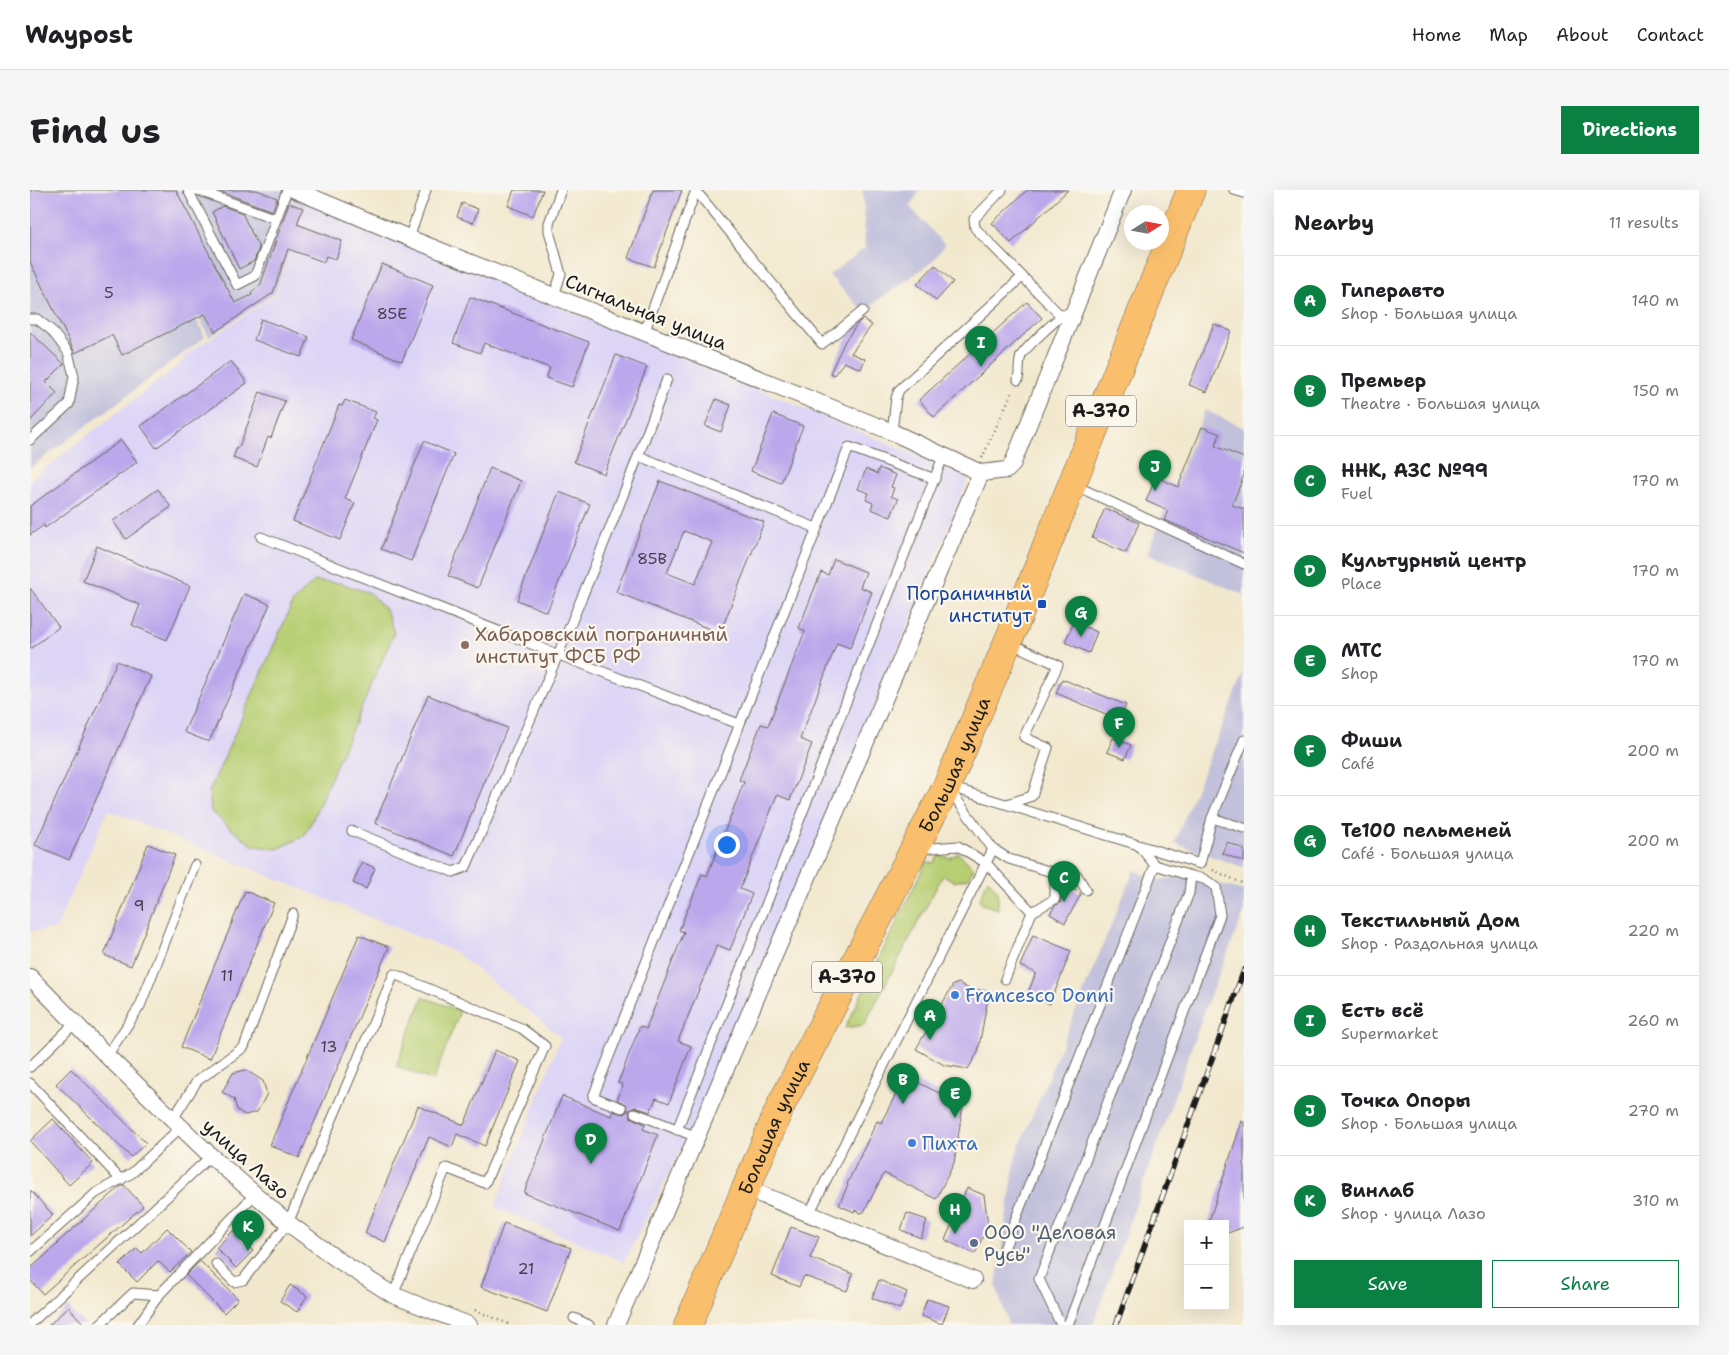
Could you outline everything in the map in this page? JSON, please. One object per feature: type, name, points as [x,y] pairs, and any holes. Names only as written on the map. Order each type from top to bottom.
[{"type":"highway","name":"Большая улица","points":[[688,1325],[782,1103],[947,786],[1008,642],[1190,190]]},
{"type":"street","name":"Сигнальная улица","points":[[295,190],[409,238],[892,432],[979,472]]},
{"type":"street","points":[[616,1325],[979,472],[1000,472],[1007,470],[1012,465],[1067,314],[1122,190]]},
{"type":"street","name":"улица Лазо","points":[[30,977],[107,1056],[211,1156],[288,1223],[338,1260],[393,1295],[471,1317]]},
{"type":"street","points":[[746,1188],[973,1280]]},
{"type":"lane","points":[[188,190],[237,285],[255,276],[287,190]]},
{"type":"lane","points":[[197,190],[276,219]]},
{"type":"lane","points":[[409,238],[426,190]]},
{"type":"lane","points":[[554,296],[561,274],[548,226],[560,190]]},
{"type":"lane","points":[[696,190],[822,344],[863,311]]},
{"type":"lane","points":[[644,333],[696,190]]},
{"type":"lane","points":[[1002,190],[974,219],[975,228],[1022,277],[1067,314],[1022,355],[1018,380]]},
{"type":"lane","points":[[1234,190],[1244,193]]},
{"type":"lane","points":[[892,432],[896,398],[900,390],[1022,277]]},
{"type":"lane","points":[[30,319],[37,319],[51,330],[68,352],[74,376],[69,404],[30,440]]},
{"type":"lane","points":[[352,831],[453,872],[466,867],[559,655],[639,456],[667,379]]},
{"type":"lane","points":[[622,1108],[593,1097],[849,447],[935,479]]},
{"type":"lane","points":[[639,456],[816,528]]},
{"type":"lane","points":[[677,1130],[943,456]]},
{"type":"lane","points":[[1072,484],[1244,564]]},
{"type":"lane","points":[[261,537],[739,724]]},
{"type":"lane","points":[[1007,804],[1032,796],[1048,748],[1024,737],[1058,666],[1008,642]]},
{"type":"lane","points":[[947,786],[1200,864],[1212,818],[1244,740]]},
{"type":"lane","points":[[947,786],[993,849],[1009,859],[1054,873],[1077,875],[1086,890]]},
{"type":"lane","points":[[1212,818],[1244,828]]},
{"type":"lane","points":[[1068,1325],[1220,915],[1216,887],[1204,879],[1155,864],[1138,845]]},
{"type":"lane","points":[[914,850],[958,846],[986,863],[1032,912]]},
{"type":"lane","points":[[809,1214],[993,849]]},
{"type":"lane","points":[[1000,1259],[1155,864]]},
{"type":"lane","points":[[107,1056],[140,1006],[195,865]]},
{"type":"lane","points":[[1005,979],[1032,912],[1055,898],[1054,873]]},
{"type":"lane","points":[[1062,1325],[1039,1279],[1189,893],[1191,876]]},
{"type":"lane","points":[[30,1252],[96,1193],[132,1172],[177,1123],[197,1081],[244,1047],[293,914]]},
{"type":"lane","points":[[216,1264],[234,1282],[244,1280],[288,1223],[394,974],[522,1028],[545,1046],[485,1184],[446,1168],[393,1295]]},
{"type":"lane","points":[[30,1067],[75,1023]]},
{"type":"lane","points":[[30,1083],[121,1180]]},
{"type":"lane","points":[[635,1113],[697,1137]]},
{"type":"lane","points":[[30,1324],[211,1156]]},
{"type":"lane","points":[[138,1325],[159,1295],[255,1194]]},
{"type":"lane","points":[[99,1325],[133,1293],[159,1295]]},
{"type":"lane","points":[[574,1318],[588,1325]]},
{"type":"path","points":[[979,472],[1018,380]]},
{"type":"path","points":[[1200,864],[1244,884]]},
{"type":"path","points":[[471,1317],[511,1325]]},
{"type":"shaded area","points":[[30,190],[131,190],[205,337],[30,468]]},
{"type":"shaded area","points":[[134,190],[282,190],[307,200],[275,293],[209,337]]},
{"type":"shaded area","points":[[862,190],[920,190],[910,207],[945,245],[932,262],[863,311],[829,275],[865,248]]},
{"type":"shaded area","name":"Хабаровский пограничный институт ФСБ РФ","points":[[307,201],[969,477],[738,1037],[624,1262],[495,1207],[561,1037],[455,952],[108,810],[56,929],[30,931],[30,480],[185,360],[183,357],[276,294]]},
{"type":"shaded area","points":[[1205,410],[1244,428],[1244,595],[1147,553]]},
{"type":"shaded area","points":[[1244,673],[1244,868],[1174,843]]},
{"type":"shaded area","points":[[1134,870],[1158,880],[1191,876],[1244,891],[1244,913],[1208,1001],[1093,1325],[1008,1325],[996,1285],[1016,1155]]},
{"type":"green space","points":[[314,581],[340,583],[370,593],[387,612],[394,633],[304,836],[278,849],[254,846],[211,811],[209,792],[293,602]]},
{"type":"green space","points":[[958,853],[974,868],[968,878],[955,882],[943,875],[864,1025],[845,1028],[926,862],[934,863],[939,855],[950,858]]},
{"type":"green space","points":[[988,879],[998,891],[998,909],[982,904],[979,900]]},
{"type":"green space","points":[[423,997],[460,1011],[433,1081],[396,1066]]},
{"type":"building","points":[[30,190],[176,190],[235,303],[252,295],[251,292],[260,286],[289,203],[303,208],[297,224],[342,241],[336,259],[326,256],[324,262],[288,249],[273,293],[215,332],[205,314],[122,355],[112,335],[75,353],[30,262]]},
{"type":"building","points":[[217,190],[257,190],[277,198],[272,211]]},
{"type":"building","points":[[514,190],[543,190],[533,216],[508,206]]},
{"type":"building","points":[[653,190],[682,190],[654,267],[628,258]]},
{"type":"building","points":[[1027,190],[1068,190],[1011,243],[992,223]]},
{"type":"building","points":[[462,203],[478,209],[473,223],[457,217]]},
{"type":"building","points":[[223,206],[242,213],[259,248],[254,261],[239,269],[212,212]]},
{"type":"building","points":[[382,264],[433,285],[402,361],[351,340]]},
{"type":"building","points":[[935,265],[953,282],[936,301],[917,284]]},
{"type":"building","points":[[470,297],[589,342],[572,387],[546,378],[550,368],[484,343],[480,353],[453,343]]},
{"type":"building","points":[[1027,302],[1042,318],[934,417],[919,400]]},
{"type":"building","points":[[261,319],[309,337],[301,357],[254,340]]},
{"type":"building","points":[[863,319],[872,325],[851,353],[865,359],[861,369],[844,362],[834,375],[830,373],[845,341]]},
{"type":"building","points":[[1214,324],[1231,331],[1207,392],[1189,385]]},
{"type":"building","points":[[30,332],[64,364],[46,382],[57,393],[30,421]]},
{"type":"building","points":[[616,355],[647,367],[604,474],[574,462]]},
{"type":"building","points":[[231,361],[247,383],[156,448],[141,426]]},
{"type":"building","points":[[260,392],[285,401],[271,438],[268,437],[257,467],[233,458]]},
{"type":"building","points":[[716,399],[731,405],[721,432],[705,426]]},
{"type":"building","points":[[345,400],[376,412],[373,418],[377,420],[345,499],[355,503],[340,540],[293,521],[339,405],[342,406]]},
{"type":"building","points":[[773,414],[803,426],[781,483],[751,471]]},
{"type":"building","points":[[1202,427],[1220,434],[1215,446],[1244,458],[1244,475],[1232,505],[1244,509],[1244,553],[1164,520],[1168,511],[1146,501],[1156,477],[1178,487]]},
{"type":"building","points":[[121,440],[137,462],[45,528],[44,525],[30,535],[30,506]]},
{"type":"building","points":[[424,441],[454,454],[411,561],[381,549]]},
{"type":"building","points":[[490,468],[521,481],[478,588],[448,576]]},
{"type":"building","points":[[879,468],[896,475],[891,487],[894,488],[891,496],[898,499],[891,517],[871,509],[873,503],[866,500],[869,493],[858,489],[866,469],[877,474]]},
{"type":"building","points":[[660,481],[764,522],[720,633],[616,592]],"holes":[[[684,531],[712,542],[695,584],[667,573]]]},
{"type":"building","points":[[158,489],[171,507],[126,539],[113,521]]},
{"type":"building","points":[[559,492],[590,504],[547,612],[517,600]]},
{"type":"building","points":[[1105,508],[1139,523],[1126,553],[1092,538]]},
{"type":"building","points":[[97,546],[190,586],[167,640],[132,625],[140,605],[83,581]]},
{"type":"building","points":[[834,559],[866,572],[860,587],[872,592],[850,648],[837,643],[800,739],[812,744],[790,800],[777,795],[740,889],[752,894],[730,950],[717,945],[678,1041],[691,1046],[669,1103],[656,1098],[650,1112],[635,1107],[629,1110],[630,1117],[645,1124],[643,1129],[658,1135],[620,1231],[524,1193],[562,1096],[611,1116],[613,1111],[623,1114],[628,1111],[626,1104],[617,1100],[623,1085],[618,1083],[640,1026],[646,1029],[684,932],[679,930],[702,874],[707,876],[744,782],[739,780],[761,724],[768,726],[805,631],[799,628],[821,572],[828,575]]},
{"type":"building","points":[[30,588],[59,627],[30,649]]},
{"type":"building","points":[[244,594],[270,604],[209,742],[184,732]]},
{"type":"building","points":[[1074,622],[1097,632],[1089,653],[1065,642]]},
{"type":"building","points":[[117,661],[151,676],[69,860],[35,845]]},
{"type":"building","points":[[1062,679],[1126,705],[1120,720],[1056,693]]},
{"type":"building","points":[[428,695],[507,728],[454,856],[375,823]]},
{"type":"building","points":[[1113,738],[1131,745],[1125,759],[1107,752]]},
{"type":"building","points":[[1227,842],[1244,849],[1244,862],[1222,853]]},
{"type":"building","points":[[148,844],[175,855],[131,966],[104,955]]},
{"type":"building","points":[[362,862],[375,868],[366,889],[353,883]]},
{"type":"building","points":[[1066,884],[1081,894],[1065,923],[1050,914],[1054,907],[1061,902],[1061,893]]},
{"type":"building","points":[[245,891],[274,903],[210,1059],[181,1047]]},
{"type":"building","points":[[359,935],[389,947],[299,1158],[270,1145]]},
{"type":"building","points":[[1033,935],[1071,951],[1050,1004],[1027,995],[1036,973],[1020,966]]},
{"type":"building","points":[[959,983],[967,988],[989,992],[978,1052],[968,1069],[944,1065],[916,1049],[953,985]]},
{"type":"building","points":[[495,1050],[520,1061],[485,1146],[457,1134],[452,1147],[429,1137],[385,1242],[365,1233],[418,1106],[464,1125]]},
{"type":"building","points":[[71,1069],[146,1143],[131,1157],[56,1084]]},
{"type":"building","points":[[246,1070],[263,1081],[267,1094],[257,1112],[245,1115],[237,1110],[234,1099],[222,1092],[233,1073]]},
{"type":"building","name":"Пихта","points":[[905,1076],[963,1105],[954,1163],[936,1199],[884,1173],[864,1212],[861,1213],[855,1210],[854,1212],[839,1205],[877,1121],[881,1123]]},
{"type":"building","points":[[53,1119],[93,1163],[69,1185],[30,1141]]},
{"type":"building","points":[[1242,1121],[1244,1122],[1244,1227],[1229,1233],[1229,1220],[1209,1220]]},
{"type":"building","points":[[124,1185],[143,1206],[43,1294],[30,1280],[30,1269]]},
{"type":"building","points":[[967,1188],[984,1195],[988,1225],[975,1254],[945,1240]]},
{"type":"building","points":[[30,1190],[53,1215],[30,1236]]},
{"type":"building","points":[[907,1213],[927,1220],[921,1238],[901,1230]]},
{"type":"building","points":[[504,1223],[571,1248],[547,1312],[481,1287]]},
{"type":"building","points":[[791,1227],[819,1237],[810,1258],[853,1274],[847,1291],[804,1276],[799,1287],[772,1276]]},
{"type":"building","points":[[167,1228],[191,1252],[170,1272],[158,1261],[137,1282],[120,1265],[137,1248],[142,1253]]},
{"type":"building","points":[[233,1231],[253,1251],[236,1268],[216,1248]]},
{"type":"building","points":[[200,1261],[238,1299],[224,1313],[186,1275]]},
{"type":"building","points":[[879,1280],[907,1292],[900,1309],[872,1298]]},
{"type":"building","points":[[290,1285],[307,1296],[297,1312],[280,1301]]},
{"type":"building","points":[[927,1299],[949,1306],[942,1324],[921,1316]]},
{"type":"building","points":[[68,1307],[85,1325],[49,1325]]},
{"type":"railway","points":[[1116,1325],[1244,970]]},
{"type":"place","name":"Есть всё","points":[[981,367]]},
{"type":"place","name":"Точка Опоры","points":[[1155,491]]},
{"type":"place","name":"Пограничный институт","points":[[1042,604]]},
{"type":"place","name":"Те100 пельменей","points":[[1081,637]]},
{"type":"place","name":"Хабаровский пограничный институт ФСБ РФ","points":[[465,645]]},
{"type":"place","name":"Фиши","points":[[1119,748]]},
{"type":"place","name":"ННК, АЗС №99","points":[[1064,902]]},
{"type":"place","name":"Francesco Donni","points":[[955,995]]},
{"type":"place","name":"Гиперавто","points":[[930,1040]]},
{"type":"place","name":"Премьер","points":[[903,1104]]},
{"type":"place","name":"МТС","points":[[955,1118]]},
{"type":"place","name":"Пихта","points":[[912,1143]]},
{"type":"place","name":"Культурный центр","points":[[591,1164]]},
{"type":"place","name":"Текстильный Дом","points":[[955,1234]]},
{"type":"place","name":"ООО \"Деловая Русь\"","points":[[974,1243]]},
{"type":"place","name":"Винлаб","points":[[248,1251]]}]
